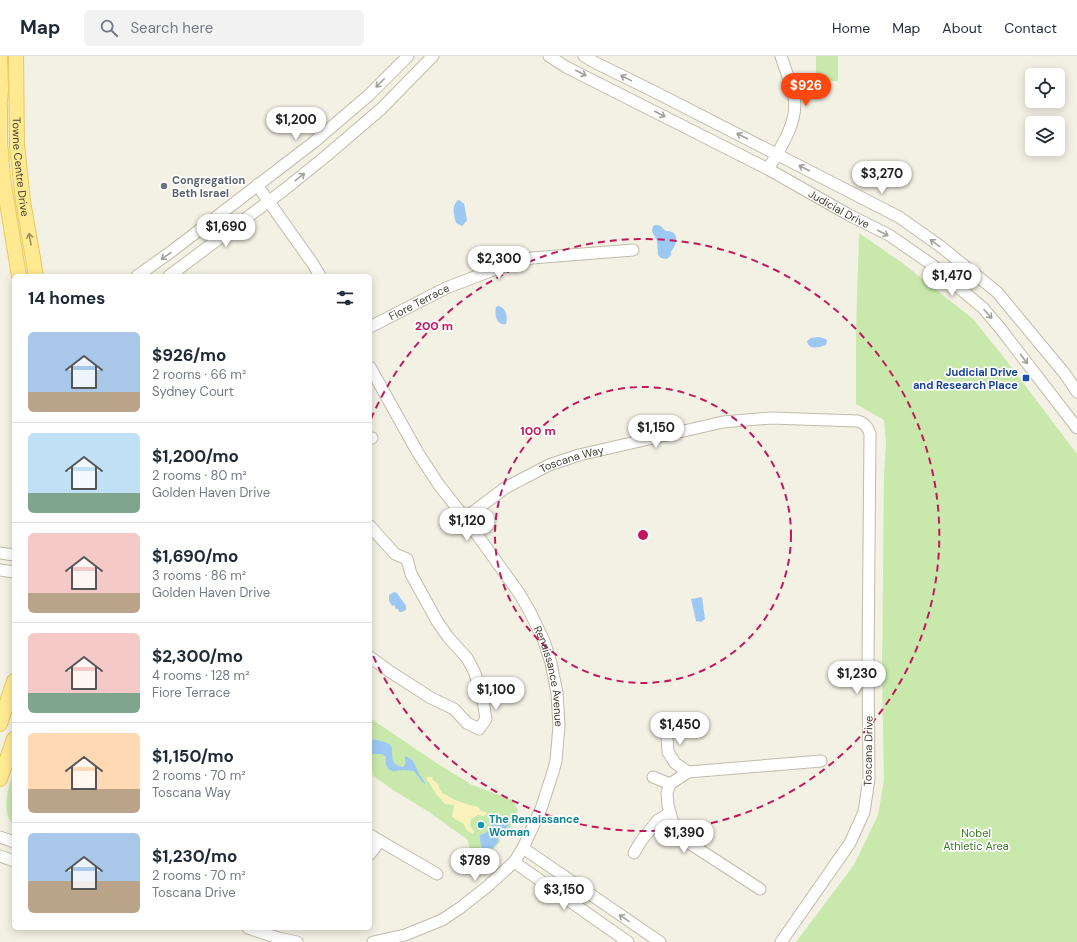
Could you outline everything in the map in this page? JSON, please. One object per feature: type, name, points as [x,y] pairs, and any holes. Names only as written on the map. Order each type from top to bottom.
[{"type":"main road","points":[[0,56],[0,87]]},
{"type":"main road","name":"Towne Centre Drive","points":[[16,56],[17,146],[19,170],[36,274]]},
{"type":"main road","name":"Towne Centre Drive","points":[[0,108],[0,142],[3,178],[19,274]]},
{"type":"main road","points":[[0,724],[12,687]]},
{"type":"main road","points":[[0,779],[12,745]]},
{"type":"street","points":[[140,274],[314,142],[369,95],[408,56]]},
{"type":"street","points":[[172,274],[326,156],[381,109],[433,56]]},
{"type":"street","name":"Judicial Drive","points":[[549,56],[566,67],[768,169],[849,215],[889,235],[931,264],[982,308],[1000,328],[1077,428]]},
{"type":"street","name":"Judicial Drive","points":[[584,56],[899,217],[946,251],[997,292],[1065,374],[1077,392]]},
{"type":"street","points":[[768,169],[777,154],[794,117],[795,98],[781,56]]},
{"type":"street","points":[[0,87],[16,87]]},
{"type":"street","points":[[257,185],[319,274]]},
{"type":"street","name":"Fiore Terrace","points":[[372,326],[446,288],[501,267],[532,258],[633,250]]},
{"type":"street","name":"Renaissance Avenue","points":[[372,371],[418,453],[439,485],[465,518],[530,612],[544,641],[551,664],[555,682],[559,726],[556,762],[553,772],[540,809],[523,848],[514,862],[488,886],[442,920],[405,935],[374,942]]},
{"type":"street","name":"Toscana Way","points":[[465,518],[505,488],[549,465],[579,455],[723,422],[771,418],[858,421]]},
{"type":"street","name":"Toscana Drive","points":[[781,942],[850,843],[864,812],[869,779],[868,662],[870,434],[868,427],[858,421]]},
{"type":"street","points":[[372,528],[395,554],[407,559],[411,574],[437,621],[448,637],[466,658],[474,671],[482,694],[486,719],[479,729],[467,723],[454,709],[431,698],[372,658]]},
{"type":"street","points":[[0,553],[12,555]]},
{"type":"street","points":[[0,570],[12,572]]},
{"type":"street","points":[[666,724],[668,752],[675,763],[688,772]]},
{"type":"street","points":[[760,889],[686,841],[672,820],[670,813],[667,793],[670,784],[688,772],[821,761]]},
{"type":"street","points":[[653,777],[670,784]]},
{"type":"street","points":[[634,853],[641,841],[658,820],[670,813]]},
{"type":"street","points":[[372,836],[437,874]]},
{"type":"street","points":[[0,837],[12,841]]},
{"type":"street","points":[[372,851],[380,841]]},
{"type":"street","points":[[523,848],[660,942]]},
{"type":"street","points":[[0,856],[12,860]]},
{"type":"street","points":[[514,862],[628,942]]},
{"type":"street","points":[[254,930],[278,938],[297,942]]},
{"type":"green space","points":[[816,56],[838,56],[838,81],[816,81]]},
{"type":"green space","name":"Nobel Athletic Area","points":[[859,233],[901,262],[973,319],[1077,454],[1077,942],[796,942],[854,865],[878,815],[884,780],[882,672],[884,476],[886,442],[884,420],[856,404],[856,330]]},
{"type":"green space","points":[[372,719],[472,785],[513,800],[518,811],[511,827],[506,834],[500,838],[500,842],[487,857],[472,870],[468,840],[429,812],[390,788],[372,774]]},
{"type":"green space","points":[[12,778],[12,822],[7,814],[6,807]]},
{"type":"sand","points":[[433,777],[432,779],[438,784],[443,794],[455,800],[478,807],[481,811],[486,812],[487,814],[484,816],[478,815],[471,819],[470,826],[474,831],[473,834],[466,830],[464,824],[452,817],[454,805],[445,804],[436,794],[426,778]]},
{"type":"water","points":[[458,200],[464,203],[467,221],[462,226],[456,223],[454,214],[454,205]]},
{"type":"water","points":[[653,226],[661,226],[666,231],[672,232],[676,236],[671,255],[667,259],[661,258],[658,255],[657,241],[652,231]]},
{"type":"water","points":[[498,306],[505,310],[507,318],[506,324],[498,322],[495,310]]},
{"type":"water","points":[[819,337],[826,339],[826,345],[815,348],[808,344],[807,341],[811,338]]},
{"type":"water","points":[[394,592],[397,593],[406,606],[406,610],[399,612],[394,605],[392,606],[389,601],[389,595]]},
{"type":"water","points":[[702,597],[705,619],[701,622],[696,621],[691,599]]},
{"type":"water","points":[[372,739],[383,741],[391,746],[394,763],[403,767],[406,762],[405,756],[411,759],[425,784],[414,771],[395,771],[389,769],[386,766],[386,757],[382,754],[372,754]]},
{"type":"water","points":[[498,818],[511,820],[503,835],[501,835],[498,842],[487,854],[481,846],[480,835],[489,830],[491,820]]},
{"type":"place","name":"Congregation Beth Israel","points":[[164,186]]},
{"type":"place","name":"Judicial Drive and Research Place","points":[[1026,378]]},
{"type":"place","name":"The Renaissance Woman","points":[[481,825]]}]
